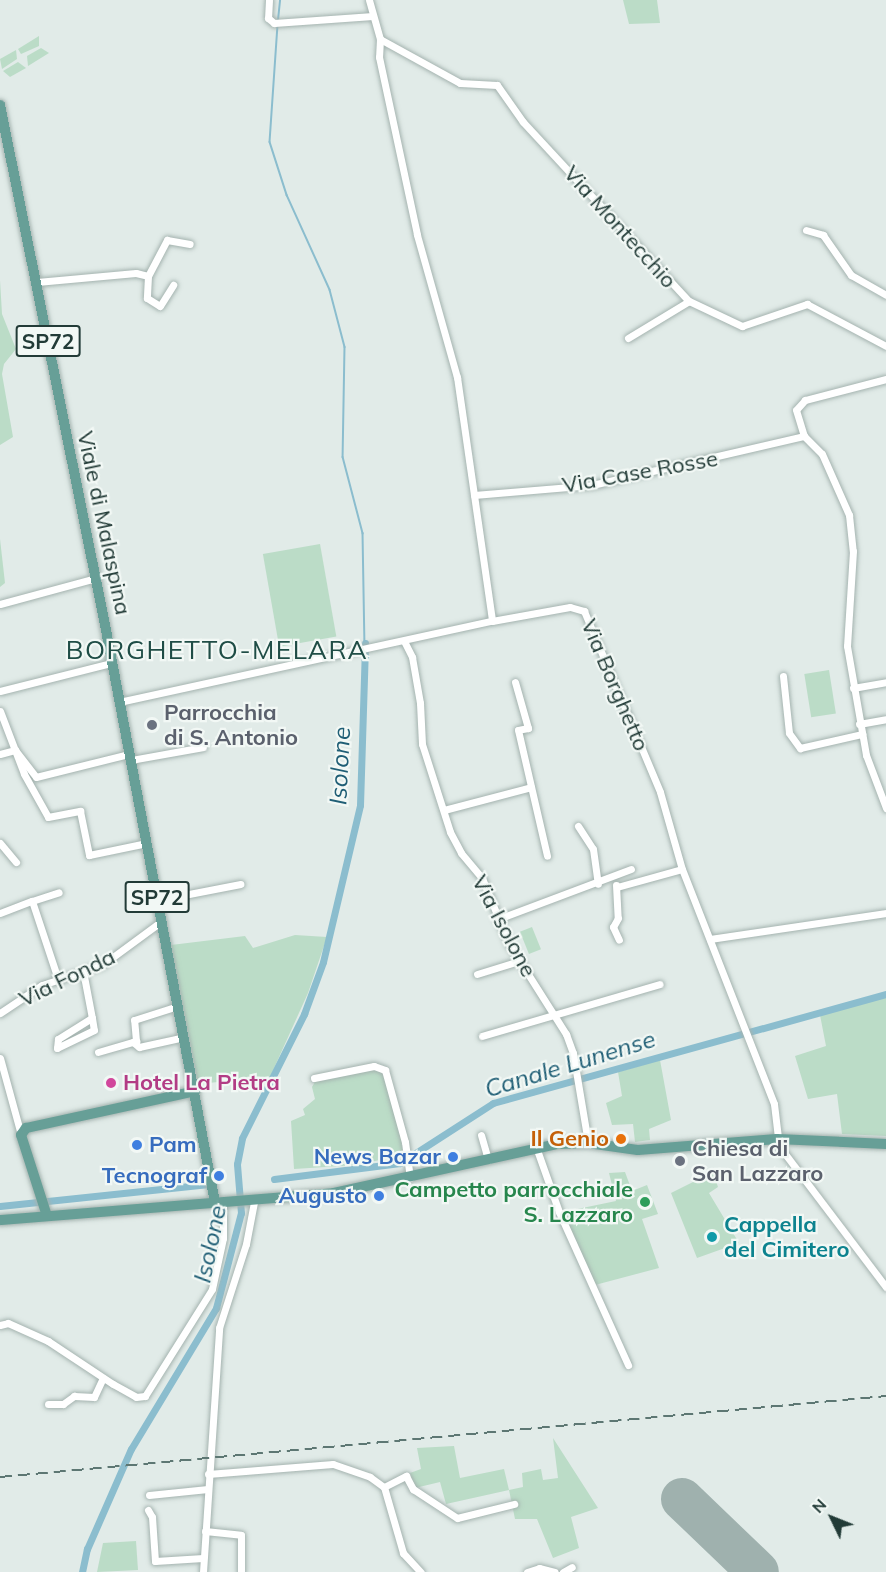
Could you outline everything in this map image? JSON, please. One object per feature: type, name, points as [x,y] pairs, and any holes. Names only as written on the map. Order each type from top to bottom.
[{"type":"main road","name":"Viale di Malaspina","points":[[0,105],[96,578],[195,1091]]},
{"type":"main road","points":[[44,1206],[21,1135],[31,1125],[195,1091]]},
{"type":"main road","name":"SP72","points":[[195,1091],[213,1184],[221,1203]]},
{"type":"main road","points":[[0,1220],[44,1206],[252,1202],[366,1189],[536,1147],[588,1143],[638,1150],[777,1139],[886,1144]]},
{"type":"street","points":[[269,0],[268,18],[274,23],[290,24],[373,16]]},
{"type":"street","points":[[369,0],[380,39],[379,57],[417,235],[457,377],[492,621]]},
{"type":"street","name":"Via Montecchio","points":[[380,39],[460,83],[496,85],[523,122],[688,301],[742,326],[807,304],[886,346]]},
{"type":"street","points":[[806,230],[823,235],[851,275],[886,295]]},
{"type":"street","points":[[173,285],[160,306],[147,298],[148,276],[167,240],[190,244]]},
{"type":"street","points":[[37,282],[136,273],[148,276]]},
{"type":"street","points":[[628,338],[688,301]]},
{"type":"street","points":[[886,379],[802,401],[796,412],[804,436],[822,454],[849,515],[853,551],[847,646],[859,724],[872,776],[886,808]]},
{"type":"street","name":"Via Case Rosse","points":[[474,495],[592,485],[804,436]]},
{"type":"street","points":[[0,604],[96,578]]},
{"type":"street","name":"Via Borghetto","points":[[119,702],[492,621],[570,607],[587,614],[670,820],[682,869],[744,1033],[774,1104],[777,1139]]},
{"type":"street","name":"Via Isolone","points":[[404,641],[412,657],[420,703],[422,744],[456,845],[482,878],[498,919],[519,961],[554,1012],[566,1034],[577,1073],[588,1143]]},
{"type":"street","points":[[0,691],[111,663]]},
{"type":"street","points":[[783,676],[789,733],[800,748],[862,734]]},
{"type":"street","points":[[515,682],[528,728],[519,730],[547,856]]},
{"type":"street","points":[[853,688],[886,682]]},
{"type":"street","points":[[0,711],[15,750],[48,817],[80,811],[89,855],[147,843]]},
{"type":"street","points":[[859,724],[886,719]]},
{"type":"street","points":[[15,750],[36,777],[130,757],[203,747]]},
{"type":"street","points":[[0,754],[15,750]]},
{"type":"street","points":[[444,810],[531,788]]},
{"type":"street","points":[[578,826],[593,849],[598,884]]},
{"type":"street","points":[[0,843],[16,862]]},
{"type":"street","points":[[498,919],[598,884],[631,869]]},
{"type":"street","points":[[617,887],[682,869]]},
{"type":"street","points":[[610,879],[617,887]]},
{"type":"street","points":[[158,900],[240,884]]},
{"type":"street","points":[[617,887],[614,899],[618,918],[613,927],[619,940]]},
{"type":"street","points":[[0,913],[59,892]]},
{"type":"street","points":[[32,901],[58,979]]},
{"type":"street","points":[[710,939],[886,913]]},
{"type":"street","name":"Via Fonda","points":[[0,1013],[58,979],[112,959],[162,921]]},
{"type":"street","points":[[477,974],[519,961]]},
{"type":"street","points":[[83,971],[92,1018],[93,1033],[57,1048],[58,1039],[92,1018]]},
{"type":"street","points":[[482,1036],[554,1012],[660,984]]},
{"type":"street","points":[[98,1052],[136,1041],[134,1020],[178,1006]]},
{"type":"street","points":[[133,1042],[139,1047],[184,1037]]},
{"type":"street","points":[[0,1058],[21,1135]]},
{"type":"street","points":[[314,1078],[374,1066],[385,1070],[410,1178]]},
{"type":"street","points":[[17,1114],[31,1125]]},
{"type":"street","points":[[481,1135],[488,1160]]},
{"type":"street","points":[[777,1139],[787,1158],[886,1287]]},
{"type":"street","points":[[536,1147],[559,1212],[628,1365]]},
{"type":"street","points":[[204,1572],[208,1474],[219,1328],[246,1244],[252,1202]]},
{"type":"street","points":[[0,1325],[8,1323],[48,1341],[135,1397],[150,1393],[212,1289],[223,1238],[221,1203]]},
{"type":"street","points":[[48,1404],[63,1404],[74,1396],[94,1397],[103,1378]]},
{"type":"street","points":[[208,1474],[333,1464],[370,1477],[384,1487],[403,1553],[422,1572]]},
{"type":"street","points":[[384,1487],[406,1476],[412,1489],[457,1518],[514,1504]]},
{"type":"street","points":[[149,1495],[208,1489]]},
{"type":"street","points":[[148,1510],[153,1517],[155,1561],[203,1558]]},
{"type":"street","points":[[206,1531],[241,1534],[241,1572]]},
{"type":"street","points":[[563,1572],[572,1567]]},
{"type":"street","points":[[526,1572],[539,1568],[555,1572]]},
{"type":"green space","points":[[623,0],[657,0],[660,23],[629,24]]},
{"type":"green space","points":[[39,36],[39,46],[21,54],[18,49]]},
{"type":"green space","points":[[41,48],[49,53],[28,66],[27,56]]},
{"type":"green space","points":[[16,50],[17,59],[2,69],[0,59]]},
{"type":"green space","points":[[18,62],[26,68],[10,77],[3,71]]},
{"type":"green space","points":[[0,280],[2,314],[16,349],[4,364],[2,374],[13,437],[0,445]]},
{"type":"green space","points":[[0,539],[5,583],[0,587]]},
{"type":"green space","points":[[320,544],[336,637],[279,647],[263,554]]},
{"type":"green space","points":[[829,670],[836,713],[811,717],[804,674]]},
{"type":"green space","points":[[532,927],[541,949],[529,954],[520,932]]},
{"type":"green space","points":[[295,935],[327,937],[308,993],[270,1077],[198,1084],[171,945],[245,936],[253,948]]},
{"type":"green space","points":[[886,996],[886,1136],[842,1134],[837,1094],[808,1099],[795,1056],[826,1046],[820,1015]]},
{"type":"green space","points":[[660,1060],[671,1120],[649,1129],[650,1140],[635,1142],[633,1124],[612,1125],[606,1103],[622,1096],[618,1072]]},
{"type":"green space","points":[[371,1069],[379,1070],[385,1078],[400,1132],[403,1155],[356,1165],[294,1169],[291,1121],[305,1115],[303,1109],[315,1099],[312,1087],[316,1080]]},
{"type":"green space","points":[[625,1172],[632,1191],[647,1185],[658,1214],[642,1219],[659,1268],[595,1285],[563,1212],[616,1201],[609,1173]]},
{"type":"green space","points":[[713,1172],[718,1187],[709,1193],[739,1243],[697,1258],[671,1193]]},
{"type":"green space","points":[[553,1438],[598,1508],[571,1517],[579,1548],[553,1558],[537,1519],[515,1519],[509,1490],[523,1487],[522,1473],[541,1469],[543,1480],[558,1478]]},
{"type":"green space","points":[[454,1446],[460,1478],[504,1469],[509,1490],[446,1504],[440,1482],[415,1488],[410,1473],[421,1469],[417,1448]]},
{"type":"green space","points":[[136,1541],[138,1570],[97,1572],[103,1543]]},
{"type":"waterway","points":[[278,20],[280,0]]},
{"type":"waterway","points":[[278,25],[270,142],[287,195],[330,290],[345,347],[343,457],[363,533],[365,643]]},
{"type":"waterway","name":"Isolone","points":[[82,1572],[87,1549],[131,1449],[216,1308],[241,1213],[237,1164],[242,1138],[304,1014],[323,962],[360,805],[365,643]]},
{"type":"waterway","name":"Canale Lunense","points":[[274,1179],[400,1163],[493,1103],[886,994]]},
{"type":"waterway","name":"Canale Lunense","points":[[0,1206],[209,1184]]},
{"type":"runway","points":[[682,1499],[758,1572]]},
{"type":"railway","points":[[0,1477],[886,1396]]},
{"type":"place","name":"Parrocchia di S. Antonio","points":[[152,725]]},
{"type":"place","name":"Hotel La Pietra","points":[[111,1083]]},
{"type":"place","name":"Il Genio","points":[[621,1139]]},
{"type":"place","name":"Pam","points":[[137,1145]]},
{"type":"place","name":"News Bazar","points":[[453,1157]]},
{"type":"place","name":"Chiesa di San Lazzaro","points":[[680,1161]]},
{"type":"place","name":"Tecnograf","points":[[219,1176]]},
{"type":"place","name":"Augusto","points":[[379,1196]]},
{"type":"place","name":"Campetto parrocchiale S. Lazzaro","points":[[645,1202]]},
{"type":"place","name":"Cappella del Cimitero","points":[[712,1237]]},
{"type":"district","name":"BORGHETTO-MELARA","points":[[217,650]]}]
